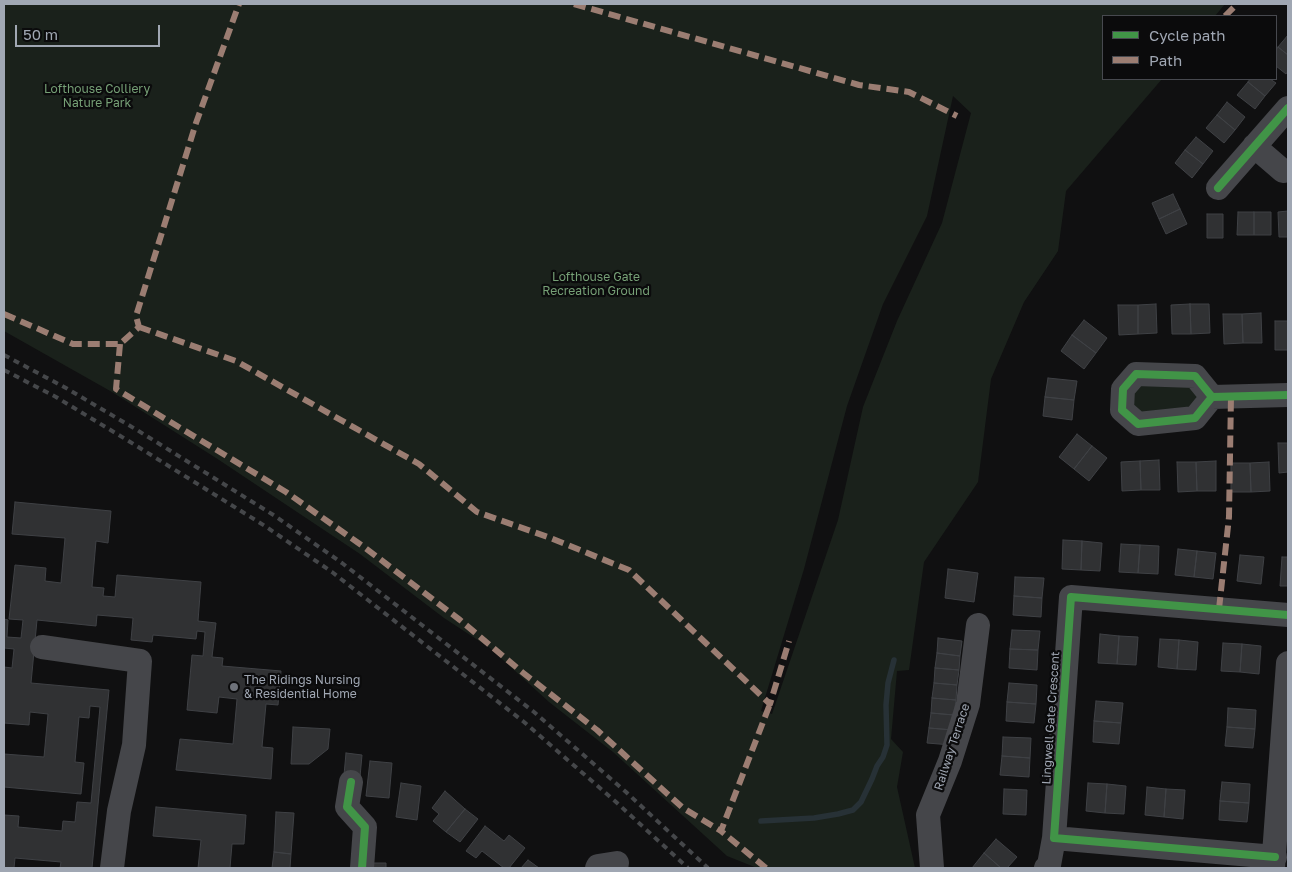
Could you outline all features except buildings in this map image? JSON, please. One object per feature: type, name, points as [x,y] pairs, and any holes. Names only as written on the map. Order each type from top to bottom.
[{"type":"street","points":[[1218,188],[1288,108]]},
{"type":"street","points":[[1254,146],[1283,171]]},
{"type":"street","points":[[1212,396],[1288,395]]},
{"type":"street","name":"Lingwell Gate Crescent","points":[[1046,868],[1049,865],[1054,838],[1071,597],[1288,615]]},
{"type":"street","name":"Railway Terrace","points":[[932,868],[928,815],[950,761],[968,704],[978,625]]},
{"type":"street","points":[[42,647],[140,661],[134,745],[119,811],[112,868]]},
{"type":"street","points":[[1054,838],[1274,863],[1288,663]]},
{"type":"street","points":[[351,782],[338,806],[365,827],[362,868]]},
{"type":"green space","points":[[4,4],[1225,4],[1216,15],[1102,15],[1102,80],[1161,80],[1066,191],[1058,251],[1024,302],[991,379],[978,482],[924,562],[909,670],[897,671],[891,739],[903,752],[897,787],[915,868],[757,868],[727,856],[613,752],[549,702],[490,648],[444,618],[360,554],[216,458],[112,392],[4,331]],"holes":[[[953,96],[971,113],[942,223],[897,321],[863,407],[838,520],[772,714],[761,711],[804,569],[847,406],[883,304],[927,216]]]},
{"type":"green space","points":[[1195,376],[1212,397],[1195,418],[1138,424],[1123,389]]},
{"type":"waterway","points":[[761,821],[814,818],[838,814],[853,810],[861,802],[887,745],[886,705],[888,683],[894,660]]},
{"type":"railway","points":[[4,355],[66,388],[137,430],[275,516],[342,563],[534,712],[626,792],[708,868]]},
{"type":"railway","points":[[4,370],[56,397],[127,440],[265,526],[332,572],[524,722],[688,868]]},
{"type":"marked path","points":[[4,314],[73,344],[120,344],[139,327],[136,316],[196,123],[239,4]]},
{"type":"marked path","points":[[574,4],[859,85],[909,92],[957,116]]},
{"type":"marked path","points":[[1226,15],[1237,4]]},
{"type":"marked path","points":[[139,327],[236,361],[419,464],[477,512],[548,537],[629,570],[770,704],[789,641]]},
{"type":"marked path","points":[[120,344],[116,389],[286,492],[364,547],[460,620],[522,672],[597,730],[683,808],[721,831]]},
{"type":"marked path","points":[[1219,609],[1229,517],[1231,396]]},
{"type":"marked path","points":[[766,868],[721,831],[770,704]]},
{"type":"cycle path","points":[[1218,188],[1288,108]]},
{"type":"cycle path","points":[[1212,397],[1195,376],[1136,374],[1123,389],[1122,410],[1138,424],[1195,418],[1212,397],[1288,395]]},
{"type":"cycle path","points":[[1275,857],[1054,838],[1071,597],[1288,615]]},
{"type":"cycle path","points":[[351,782],[347,807],[365,827],[362,868]]},
{"type":"place","name":"The Ridings Nursing & Residential Home","points":[[234,687]]},
{"type":"park label","name":"Lofthouse Colliery Nature Park","points":[[97,96]]},
{"type":"park label","name":"Lofthouse Gate Recreation Ground","points":[[596,284]]}]
